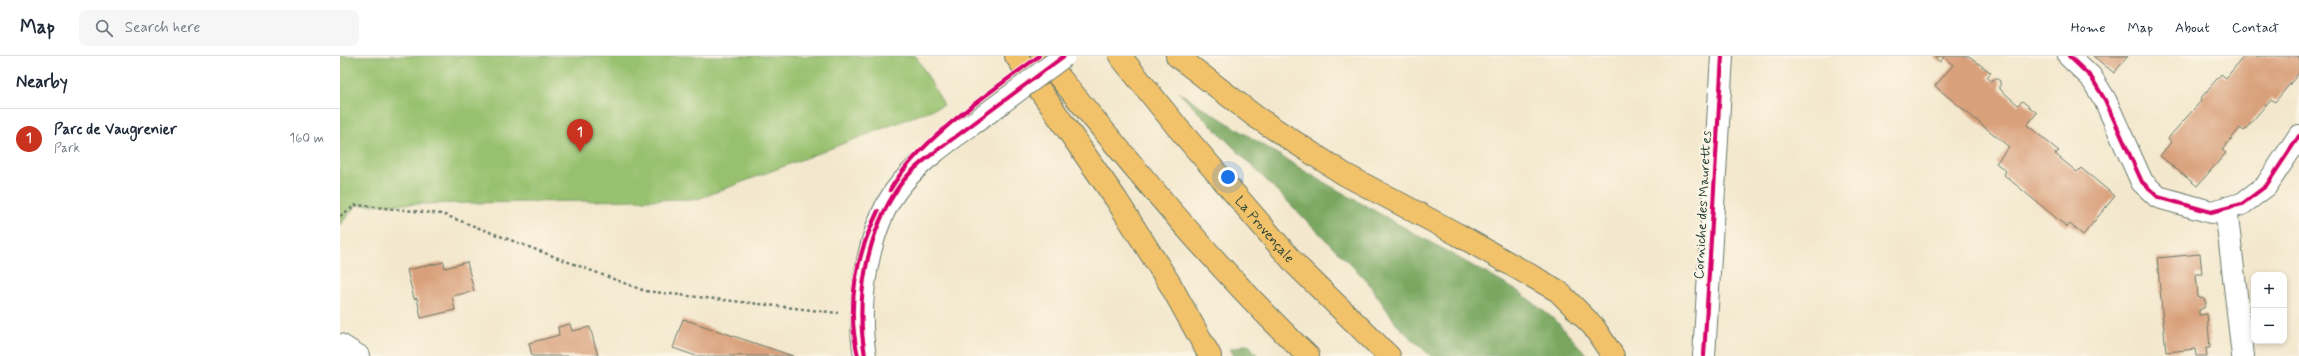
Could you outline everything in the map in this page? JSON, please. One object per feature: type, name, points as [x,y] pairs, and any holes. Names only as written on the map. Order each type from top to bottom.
[{"type":"highway","points":[[1016,56],[1116,199],[1170,284],[1210,356]]},
{"type":"highway","points":[[1042,56],[1152,188],[1259,309],[1308,356]]},
{"type":"highway","name":"La Provençale","points":[[1120,56],[1178,128],[1296,265],[1389,356]]},
{"type":"highway","points":[[1177,56],[1256,117],[1344,174],[1458,234],[1558,291],[1593,326],[1613,356]]},
{"type":"street","points":[[865,356],[861,335],[867,260],[881,219],[900,185],[924,161],[1064,56]]},
{"type":"street","name":"Corniche des Maurettes","points":[[1704,356],[1722,56]]},
{"type":"street","points":[[2069,56],[2091,77],[2106,100],[2142,182],[2158,197],[2211,212],[2242,204],[2266,186],[2299,136]]},
{"type":"street","points":[[2226,208],[2244,356]]},
{"type":"street","points":[[340,345],[358,356]]},
{"type":"path","points":[[340,216],[356,205],[442,214],[645,291],[862,316]]},
{"type":"green space","points":[[340,56],[916,56],[944,105],[698,199],[356,205],[340,225]]},
{"type":"green space","points":[[1178,92],[1311,175],[1521,293],[1555,320],[1588,356],[1431,356],[1398,326],[1367,281]]},
{"type":"green space","points":[[1248,344],[1258,356],[1234,356],[1230,349]]},
{"type":"building","points":[[1933,56],[1969,56],[1991,73],[1987,77],[1991,81],[1996,78],[2000,81],[2000,89],[2018,105],[2022,101],[2037,113],[2027,125],[2059,151],[2055,154],[2077,172],[2081,168],[2115,196],[2083,235],[2070,224],[2067,227],[2004,175],[2006,171],[1996,163],[2009,147],[1935,86],[1953,65],[1944,57],[1940,62]]},
{"type":"building","points":[[2093,56],[2128,56],[2114,73]]},
{"type":"building","points":[[2244,56],[2299,56],[2299,73],[2275,102],[2271,99],[2244,131],[2240,128],[2222,150],[2226,153],[2197,186],[2160,156],[2171,142],[2168,138],[2202,100],[2201,98],[2221,74],[2226,78]]},
{"type":"building","points":[[2200,254],[2202,274],[2196,274],[2198,297],[2204,299],[2206,303],[2204,308],[2199,310],[2199,315],[2207,314],[2210,348],[2206,348],[2207,356],[2196,356],[2195,349],[2166,352],[2157,258]]},
{"type":"building","points":[[444,262],[445,268],[467,262],[474,291],[452,296],[455,310],[421,318],[417,298],[414,299],[407,270]]},
{"type":"building","points":[[683,319],[793,356],[696,356],[673,348]]},
{"type":"building","points":[[570,324],[572,331],[590,327],[598,356],[532,356],[529,343],[559,335],[558,327]]},
{"type":"cycle path","points":[[890,190],[918,153],[957,117],[1039,56]]},
{"type":"cycle path","points":[[865,356],[861,312],[866,267],[871,245],[879,224],[888,204],[900,185],[913,170],[929,157],[1064,56]]},
{"type":"cycle path","points":[[1704,356],[1722,56]]},
{"type":"cycle path","points":[[2069,56],[2091,77],[2105,100],[2142,182],[2158,197],[2211,212],[2242,204],[2266,186],[2299,136]]},
{"type":"cycle path","points":[[858,356],[854,337],[853,318],[855,282],[863,246],[878,211]]},
{"type":"place","name":"Parc de Vaugrenier","points":[[580,152]]}]
